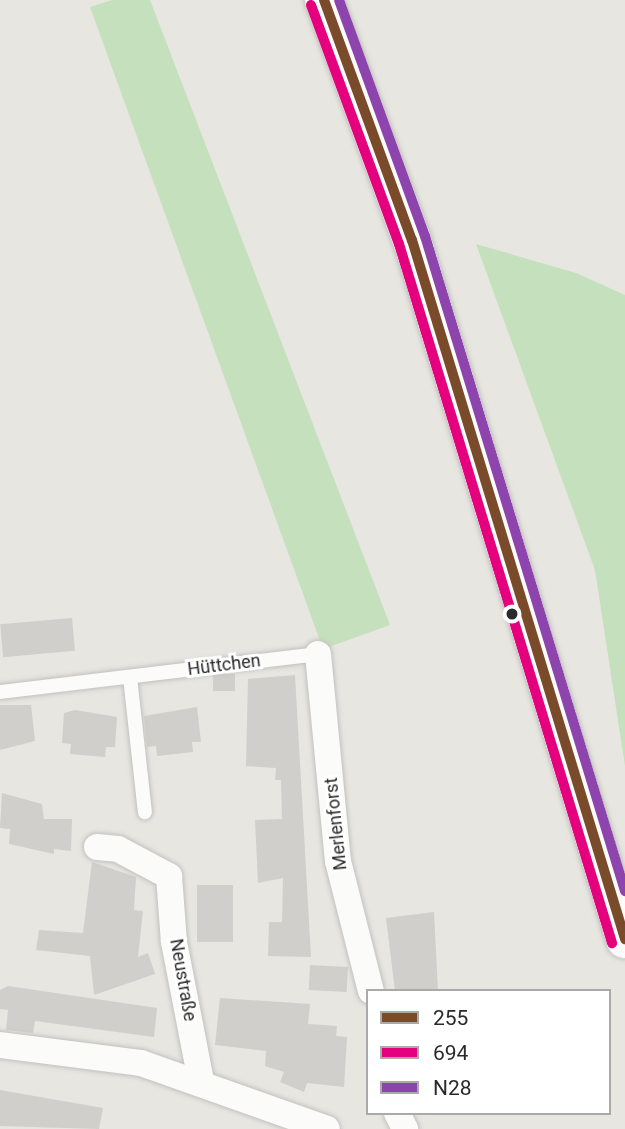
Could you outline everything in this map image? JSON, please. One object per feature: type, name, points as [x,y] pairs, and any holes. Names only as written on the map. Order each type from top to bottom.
[{"type":"main road","points":[[324,0],[412,240],[625,939]]},
{"type":"street","name":"Merlenforst","points":[[318,654],[338,861],[371,989]]},
{"type":"street","name":"Neustraße","points":[[97,847],[140,858],[169,876],[174,942],[201,1081]]},
{"type":"street","points":[[0,1045],[141,1063],[201,1081],[327,1129]]},
{"type":"lane","name":"Hüttchen","points":[[0,692],[318,654]]},
{"type":"lane","points":[[130,677],[145,812]]},
{"type":"green space","points":[[112,0],[150,0],[390,625],[323,649],[90,7]]},
{"type":"green space","points":[[476,244],[576,273],[625,295],[625,766],[595,570]]},
{"type":"building","points":[[72,618],[75,651],[3,657],[0,624]]},
{"type":"building","points":[[213,674],[235,674],[235,691],[213,691]]},
{"type":"building","points":[[295,675],[311,957],[268,956],[269,922],[282,922],[283,878],[258,883],[255,820],[282,819],[281,780],[275,780],[276,768],[246,766],[248,679]]},
{"type":"building","points":[[0,705],[31,705],[35,741],[0,750]]},
{"type":"building","points":[[197,707],[201,742],[192,742],[193,752],[157,756],[156,746],[147,747],[144,716]]},
{"type":"building","points":[[75,710],[117,717],[115,747],[106,747],[105,757],[70,754],[71,744],[62,743],[64,713]]},
{"type":"building","points":[[2,793],[42,804],[44,819],[72,819],[71,851],[54,849],[54,854],[9,844],[10,829],[0,828]]},
{"type":"building","points":[[92,862],[136,877],[134,910],[143,911],[138,957],[148,953],[155,974],[94,995],[90,956],[36,950],[39,930],[83,933]]},
{"type":"building","points":[[197,885],[233,885],[233,942],[197,942]]},
{"type":"building","points":[[434,912],[438,989],[395,989],[386,918]]},
{"type":"building","points":[[310,965],[348,967],[347,992],[309,990]]},
{"type":"building","points":[[8,986],[157,1008],[154,1037],[35,1021],[33,1033],[6,1030],[8,1010],[0,1009],[0,990]]},
{"type":"building","points":[[220,998],[310,1004],[308,1024],[337,1026],[336,1036],[347,1037],[344,1087],[307,1083],[304,1092],[280,1082],[284,1072],[265,1066],[266,1051],[215,1045]]},
{"type":"building","points":[[0,1090],[103,1108],[99,1129],[0,1126]]},
{"type":"transit line","name":"255","points":[[324,0],[412,240],[625,939]]},
{"type":"transit line","name":"N28","points":[[339,0],[425,236],[625,891]]},
{"type":"transit line","name":"694","points":[[311,5],[399,244],[612,943]]}]
